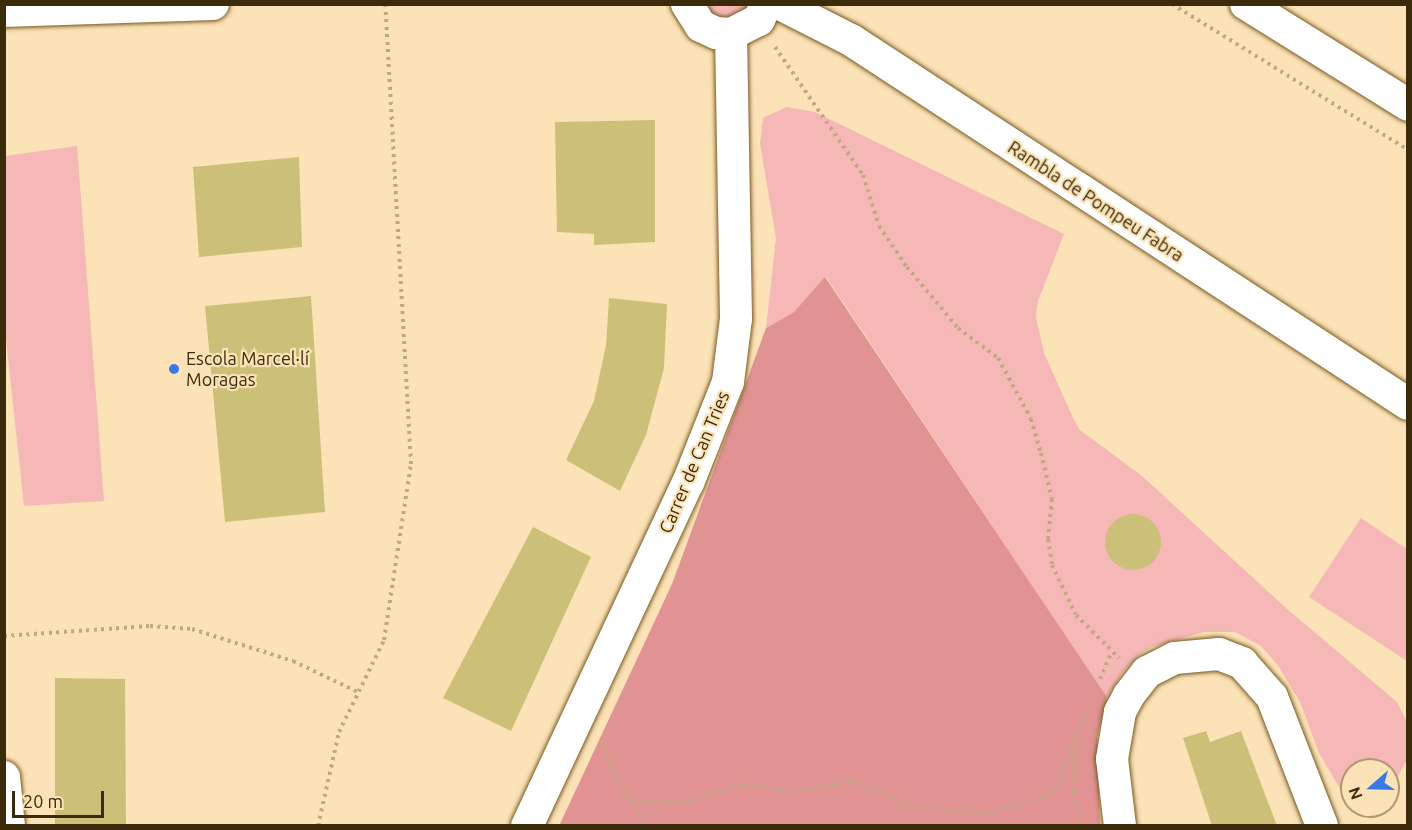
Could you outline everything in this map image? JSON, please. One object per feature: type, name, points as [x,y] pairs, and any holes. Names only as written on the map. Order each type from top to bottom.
[{"type":"street","points":[[4,11],[213,4]]},
{"type":"street","points":[[1246,4],[1407,105]]},
{"type":"street","points":[[682,6],[700,26],[716,33],[731,34],[749,29],[769,10]]},
{"type":"street","name":"Rambla de Pompeu Fabra","points":[[769,10],[851,40],[1407,404]]},
{"type":"street","name":"Carrer de Can Tries","points":[[527,825],[688,483],[728,382],[736,319],[731,34]]},
{"type":"street","points":[[1120,825],[1112,759],[1120,712],[1147,672],[1175,658],[1219,654],[1242,663],[1272,697],[1322,825]]},
{"type":"street","points":[[4,777],[9,825]]},
{"type":"path","points":[[318,825],[339,732],[384,640],[411,464],[385,4]]},
{"type":"path","points":[[1172,4],[1407,150]]},
{"type":"path","points":[[769,10],[863,175],[879,226],[906,267],[958,328],[998,358],[1031,419],[1052,499],[1048,539],[1052,565],[1076,615],[1111,653],[1147,672]]},
{"type":"path","points":[[4,636],[150,626],[192,629],[293,662],[358,692]]},
{"type":"path","points":[[1098,684],[1111,653]]},
{"type":"path","points":[[631,802],[690,801],[743,784],[795,792],[851,782],[922,808],[982,814],[1054,793],[1075,747],[1089,705]]},
{"type":"path","points":[[582,712],[595,729],[645,825]]},
{"type":"path","points":[[1075,747],[1074,792],[1083,825]]},
{"type":"shaded area","points":[[697,5],[754,5],[726,23]]},
{"type":"shaded area","points":[[786,107],[815,112],[1064,234],[1038,301],[1036,317],[1044,353],[1080,430],[1142,476],[1286,608],[1397,702],[1407,722],[1408,757],[1400,773],[1400,758],[1340,758],[1340,788],[1319,753],[1300,702],[1279,667],[1261,646],[1235,632],[1204,632],[1151,647],[1140,654],[1122,673],[1107,697],[826,277],[794,312],[766,328],[776,238],[760,144],[763,118]]},
{"type":"shaded area","points":[[77,146],[104,501],[24,506],[5,329],[5,156]]},
{"type":"shaded area","points":[[825,277],[1107,697],[1097,737],[1100,825],[559,826],[672,584],[766,328],[794,312]]},
{"type":"shaded area","points":[[1361,518],[1407,549],[1407,661],[1309,597]]},
{"type":"building","points":[[655,120],[655,242],[594,245],[594,234],[557,232],[555,122]]},
{"type":"building","points":[[299,157],[302,247],[199,257],[193,167]]},
{"type":"building","points":[[311,296],[325,512],[225,522],[205,306]]},
{"type":"building","points":[[609,298],[667,304],[664,368],[646,435],[620,491],[566,460],[594,401],[606,345]]},
{"type":"building","points":[[1133,514],[1144,516],[1153,522],[1159,531],[1161,542],[1159,553],[1153,562],[1144,568],[1133,570],[1122,568],[1113,562],[1107,553],[1105,542],[1107,531],[1113,522],[1122,516]]},
{"type":"building","points":[[533,527],[591,557],[511,731],[443,698]]},
{"type":"building","points":[[55,678],[125,679],[126,826],[55,826]]},
{"type":"building","points":[[1206,731],[1210,742],[1241,731],[1277,826],[1212,826],[1183,738]]},
{"type":"place","name":"Escola Marcel·lí Moragas","points":[[174,369]]}]
